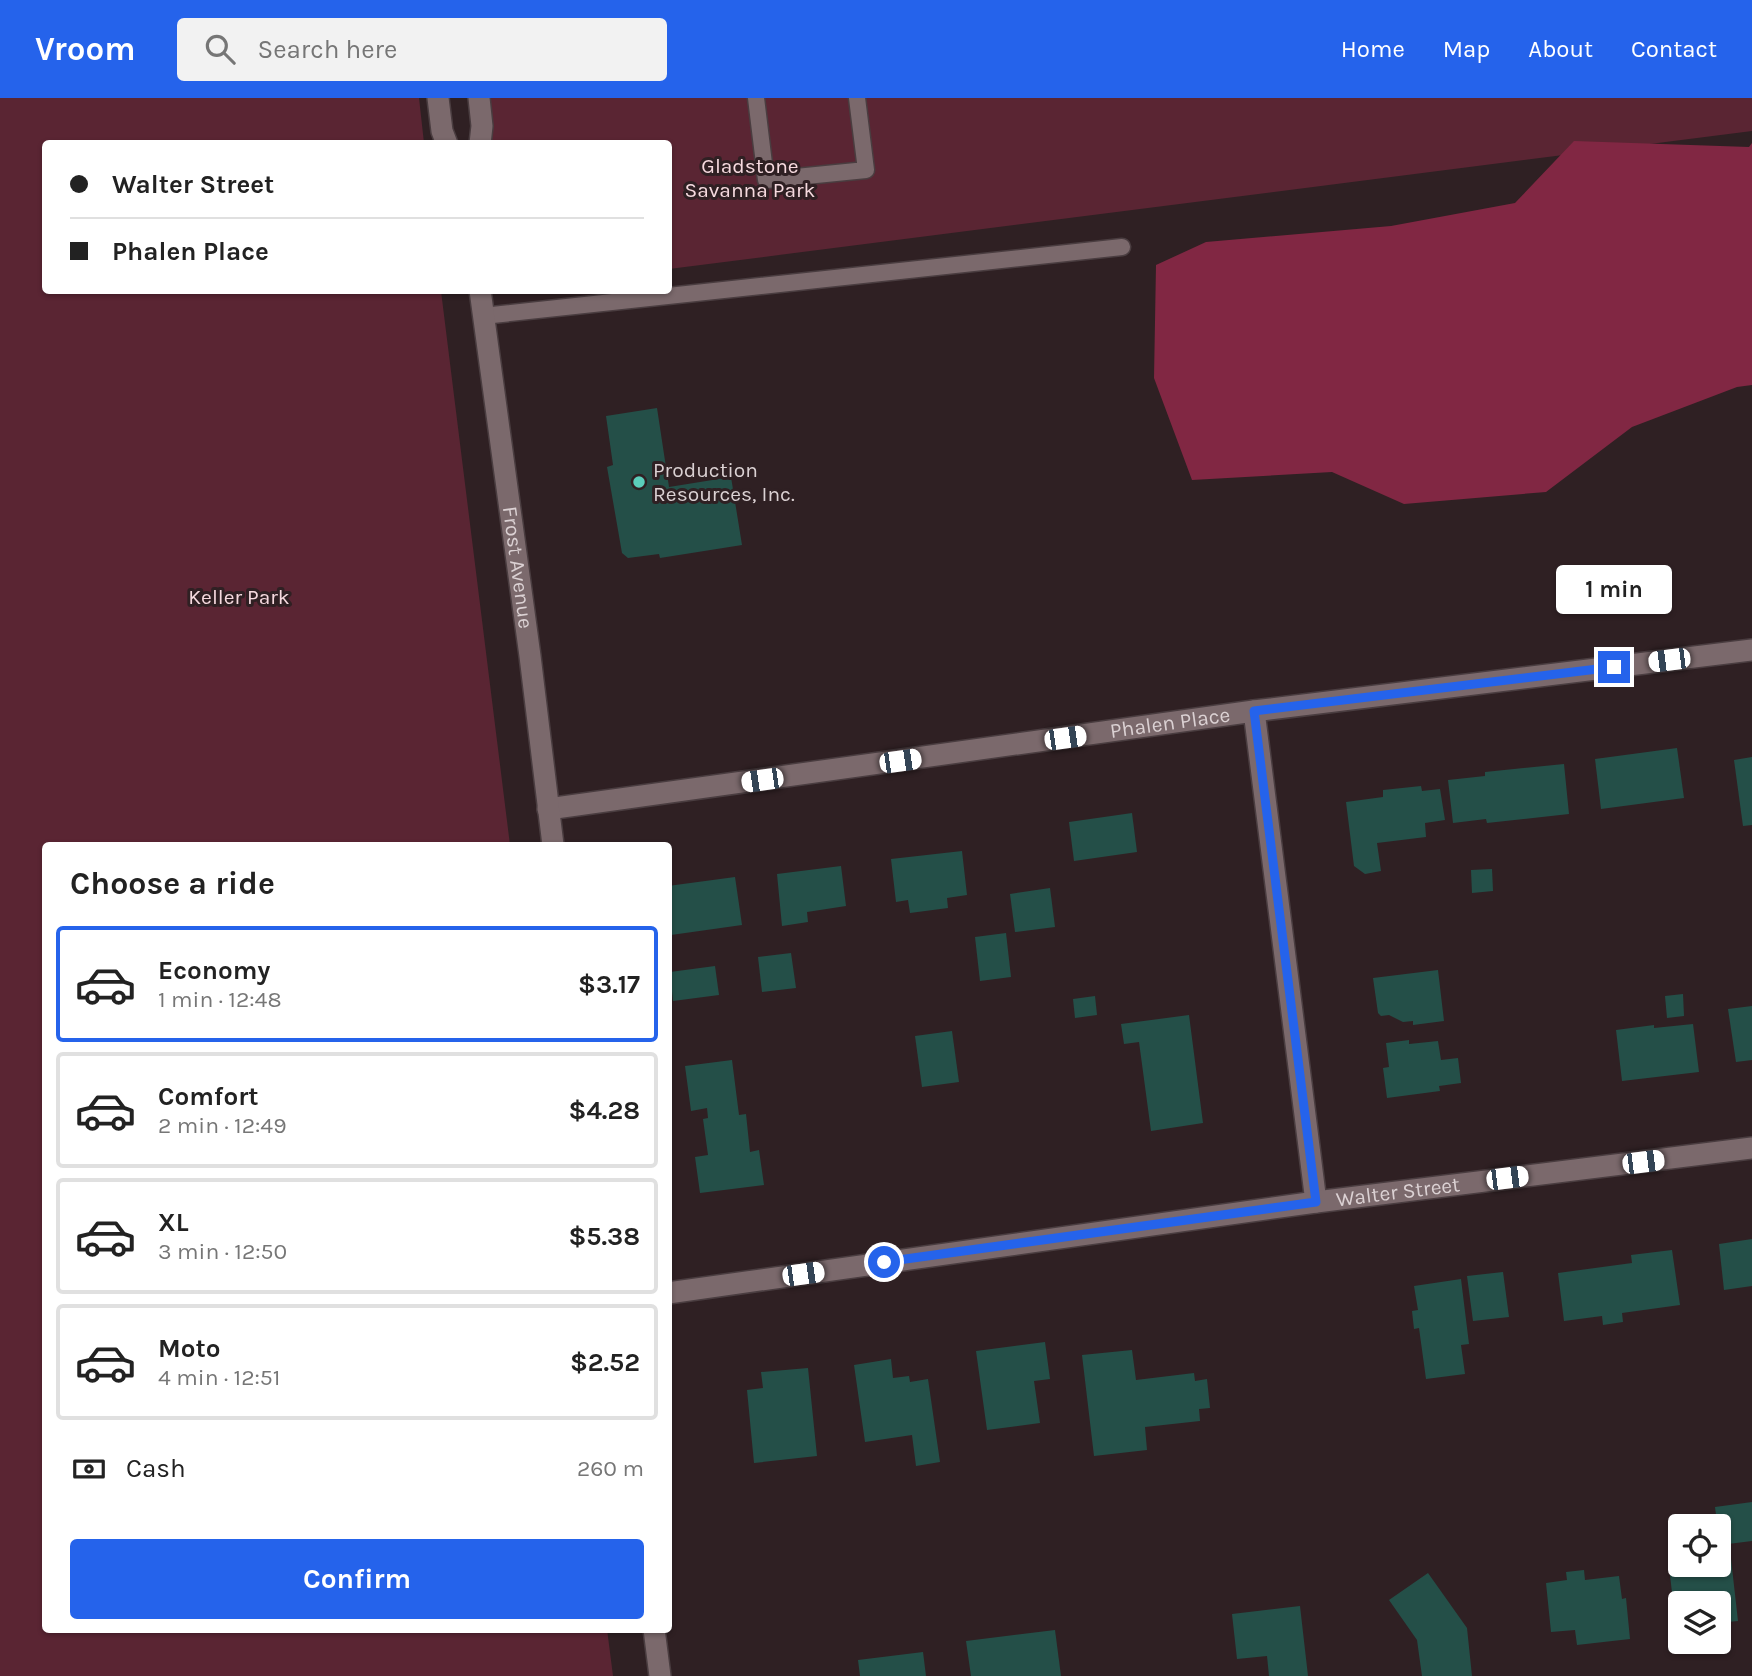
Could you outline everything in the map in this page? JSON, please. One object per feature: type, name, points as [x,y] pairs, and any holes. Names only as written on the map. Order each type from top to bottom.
[{"type":"street","points":[[439,98],[445,140]]},
{"type":"street","points":[[479,98],[480,140]]},
{"type":"street","name":"Frost Avenue","points":[[480,294],[553,842]]},
{"type":"street","name":"Phalen Place","points":[[548,809],[1254,711],[1752,650]]},
{"type":"street","points":[[1254,711],[1316,1202]]},
{"type":"street","name":"Walter Street","points":[[672,1292],[1316,1202],[1752,1148]]},
{"type":"street","points":[[655,1633],[660,1676]]},
{"type":"lane","points":[[756,98],[766,180],[866,170],[857,98]]},
{"type":"lane","points":[[483,316],[1122,247]]},
{"type":"green space","name":"Keller Park","points":[[0,98],[419,98],[424,140],[42,140],[42,294],[441,294],[510,842],[42,842],[42,1633],[608,1633],[613,1676],[0,1676]]},
{"type":"green space","name":"Gladstone Savanna Park","points":[[484,98],[1752,98],[1752,131],[672,269],[672,140],[489,140]]},
{"type":"shaded area","points":[[1574,141],[1749,147],[1752,143],[1752,385],[1737,387],[1632,427],[1546,492],[1404,504],[1332,472],[1192,480],[1154,378],[1156,265],[1206,242],[1391,226],[1515,203]]},
{"type":"building","name":"Production Resources, Inc.","points":[[657,408],[669,487],[731,477],[742,545],[660,558],[659,554],[628,558],[622,553],[607,467],[613,465],[606,416]]},
{"type":"building","points":[[1677,748],[1684,798],[1601,809],[1595,759]]},
{"type":"building","points":[[1752,757],[1752,825],[1743,826],[1734,760]]},
{"type":"building","points":[[1564,764],[1569,814],[1487,823],[1486,819],[1453,823],[1448,780],[1485,776],[1485,772]]},
{"type":"building","points":[[1421,786],[1422,791],[1440,789],[1445,820],[1425,823],[1426,837],[1377,843],[1381,871],[1365,874],[1354,866],[1346,802],[1383,797],[1383,790]]},
{"type":"building","points":[[1132,813],[1137,852],[1074,861],[1069,822]]},
{"type":"building","points":[[962,851],[967,895],[947,898],[948,908],[910,913],[908,900],[896,902],[891,859]]},
{"type":"building","points":[[841,866],[846,906],[807,912],[808,922],[782,926],[777,874]]},
{"type":"building","points":[[1492,869],[1493,891],[1472,893],[1471,870]]},
{"type":"building","points":[[735,877],[742,925],[672,935],[672,885]]},
{"type":"building","points":[[1050,888],[1055,927],[1015,932],[1010,894]]},
{"type":"building","points":[[1006,933],[1011,977],[980,981],[975,937]]},
{"type":"building","points":[[791,953],[796,988],[762,992],[758,957]]},
{"type":"building","points":[[715,966],[719,995],[673,1001],[672,972]]},
{"type":"building","points":[[1438,970],[1444,1021],[1413,1025],[1413,1021],[1403,1022],[1378,1013],[1373,978]]},
{"type":"building","points":[[1683,994],[1684,1016],[1667,1018],[1665,996]]},
{"type":"building","points":[[1095,996],[1097,1015],[1075,1018],[1073,999]]},
{"type":"building","points":[[1752,1006],[1752,1060],[1736,1062],[1728,1009]]},
{"type":"building","points":[[1189,1015],[1203,1123],[1151,1131],[1139,1042],[1124,1044],[1121,1024]]},
{"type":"building","points":[[1693,1024],[1699,1072],[1622,1081],[1616,1030]]},
{"type":"building","points":[[952,1031],[959,1082],[922,1087],[915,1036]]},
{"type":"building","points":[[1409,1040],[1409,1044],[1438,1041],[1441,1060],[1458,1058],[1461,1083],[1439,1086],[1440,1091],[1387,1098],[1383,1068],[1389,1067],[1386,1043]]},
{"type":"building","points":[[732,1060],[739,1115],[746,1114],[750,1152],[759,1150],[764,1185],[700,1193],[695,1157],[708,1155],[703,1119],[708,1118],[707,1108],[691,1111],[685,1066]]},
{"type":"building","points":[[1752,1239],[1752,1286],[1724,1290],[1719,1244]]},
{"type":"building","points":[[1672,1250],[1680,1305],[1622,1313],[1623,1322],[1603,1325],[1602,1316],[1564,1321],[1558,1273],[1632,1263],[1631,1255]]},
{"type":"building","points":[[1503,1272],[1509,1317],[1473,1321],[1467,1276]]},
{"type":"building","points":[[1461,1279],[1469,1344],[1461,1345],[1465,1374],[1426,1379],[1419,1328],[1414,1329],[1412,1311],[1418,1310],[1414,1286]]},
{"type":"building","points":[[1045,1342],[1050,1379],[1034,1381],[1040,1423],[987,1430],[976,1351]]},
{"type":"building","points":[[1132,1350],[1136,1380],[1194,1373],[1195,1381],[1207,1379],[1210,1408],[1199,1409],[1200,1421],[1145,1427],[1147,1450],[1094,1456],[1082,1355]]},
{"type":"building","points":[[891,1359],[893,1378],[909,1376],[910,1382],[928,1379],[940,1462],[916,1466],[912,1435],[865,1442],[854,1365]]},
{"type":"building","points":[[808,1368],[817,1456],[754,1463],[747,1390],[763,1388],[761,1372]]},
{"type":"building","points":[[1752,1502],[1752,1541],[1731,1544],[1731,1514],[1716,1514],[1715,1507]]},
{"type":"building","points":[[1731,1559],[1738,1621],[1731,1622],[1731,1591],[1672,1591],[1670,1577],[1731,1577]]},
{"type":"building","points":[[1584,1570],[1585,1580],[1619,1576],[1622,1599],[1626,1598],[1630,1639],[1577,1645],[1575,1630],[1551,1632],[1546,1583],[1567,1580],[1566,1572]]},
{"type":"building","points":[[1428,1573],[1467,1628],[1472,1676],[1422,1676],[1417,1640],[1389,1600]]},
{"type":"building","points":[[1300,1606],[1308,1676],[1269,1676],[1267,1656],[1237,1659],[1232,1614]]},
{"type":"building","points":[[1055,1630],[1061,1676],[971,1676],[966,1641]]},
{"type":"building","points":[[923,1652],[926,1676],[860,1676],[858,1660]]},
{"type":"place","name":"Production Resources, Inc.","points":[[639,482]]},
{"type":"route","points":[[884,1262],[1316,1202],[1254,711],[1614,667]]}]
